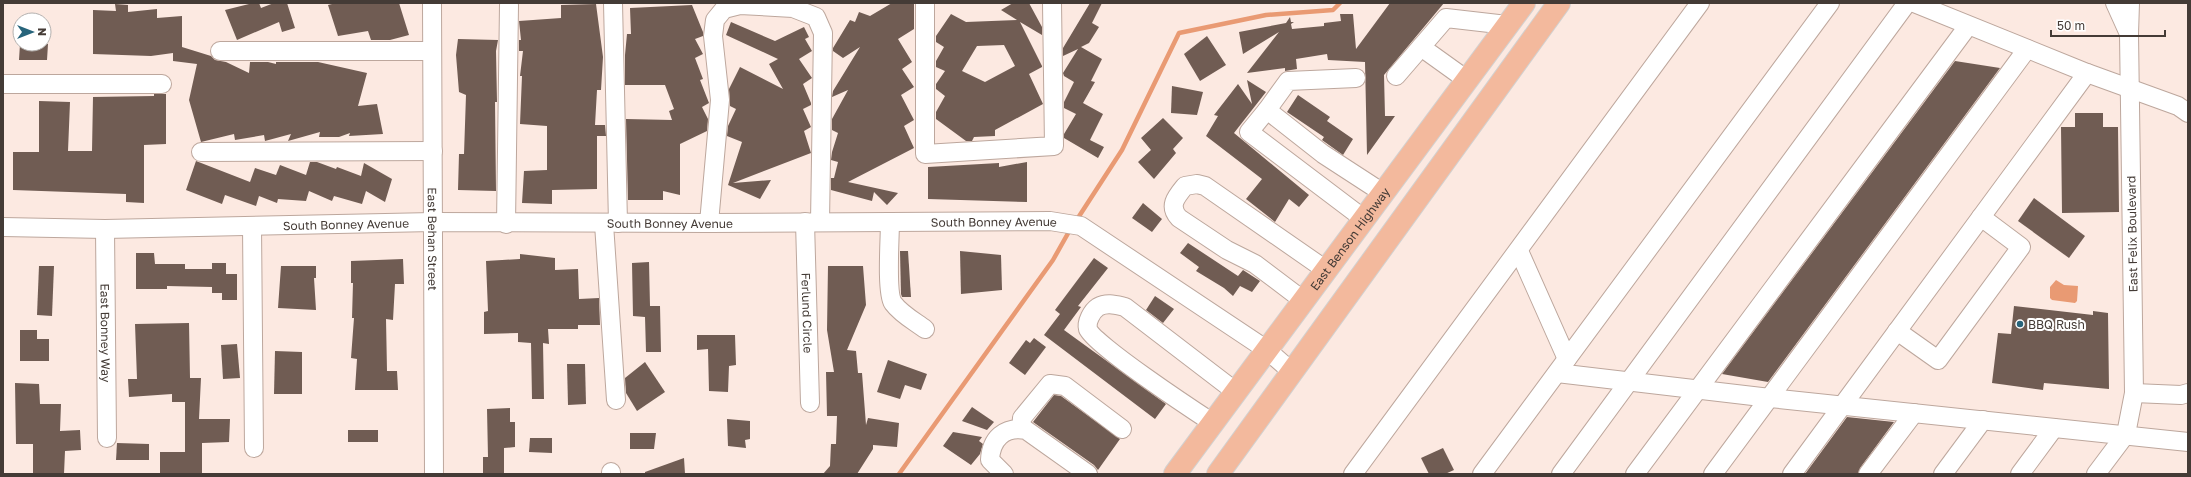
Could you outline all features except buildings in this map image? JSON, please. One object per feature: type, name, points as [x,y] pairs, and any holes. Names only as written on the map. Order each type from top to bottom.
[{"type":"main road","name":"East Benson Highway","points":[[1175,474],[1524,3]]},
{"type":"main road","points":[[1218,474],[1559,3]]},
{"type":"street","name":"East Behan Street","points":[[432,3],[434,474]]},
{"type":"street","points":[[613,3],[611,223],[616,400]]},
{"type":"street","points":[[925,3],[925,154],[1054,146],[1052,3]]},
{"type":"street","points":[[1353,474],[1519,251],[1700,3]]},
{"type":"street","points":[[1482,474],[1830,3]]},
{"type":"street","points":[[1561,474],[1907,3]]},
{"type":"street","points":[[1914,3],[2087,73],[2178,106],[2188,113]]},
{"type":"street","name":"East Felix Boulevard","points":[[2115,3],[2129,34]]},
{"type":"street","name":"East Felix Boulevard","points":[[2126,434],[2134,393],[2131,89],[2129,34],[2130,3]]},
{"type":"street","points":[[506,224],[508,5]]},
{"type":"street","name":"Ferlund Circle","points":[[709,223],[720,100],[712,36],[715,20],[724,9],[740,5],[793,8],[816,17],[823,33],[813,222],[810,404]]},
{"type":"street","points":[[1396,76],[1446,18],[1507,25]]},
{"type":"street","points":[[1635,474],[1968,26]]},
{"type":"street","points":[[1421,47],[1467,80]]},
{"type":"street","points":[[1713,474],[2027,49]]},
{"type":"street","points":[[220,51],[432,51]]},
{"type":"street","points":[[1792,474],[2087,73]]},
{"type":"street","points":[[1356,78],[1288,81],[1249,132],[1364,219]]},
{"type":"street","points":[[3,84],[162,84]]},
{"type":"street","points":[[1267,110],[1324,154],[1383,193]]},
{"type":"street","points":[[201,152],[433,151]]},
{"type":"street","points":[[1304,301],[1255,264],[1226,250],[1179,218],[1174,213],[1172,204],[1174,198],[1185,186],[1197,184],[1205,186],[1326,270]]},
{"type":"street","points":[[1897,330],[1938,360],[2021,247],[1981,217]]},
{"type":"street","name":"South Bonney Avenue","points":[[3,227],[105,229],[433,222],[506,224],[1050,221],[1081,226],[1267,350],[1292,371]]},
{"type":"street","points":[[890,222],[890,290],[892,302],[902,313],[925,329]]},
{"type":"street","points":[[252,226],[254,448]]},
{"type":"street","name":"East Bonney Way","points":[[105,229],[107,438]]},
{"type":"street","points":[[1519,251],[1562,366]]},
{"type":"street","points":[[1213,423],[1123,360],[1093,336],[1088,328],[1089,318],[1097,308],[1106,304],[1125,307],[1236,392]]},
{"type":"street","points":[[1562,366],[1630,381],[1770,398],[1914,412],[2054,428],[2126,434],[2188,442]]},
{"type":"street","points":[[1021,429],[1022,418],[1050,384],[1065,386],[1122,428]]},
{"type":"street","points":[[2134,393],[2181,395],[2188,393]]},
{"type":"street","points":[[1868,474],[1914,412]]},
{"type":"street","points":[[1943,474],[1983,420]]},
{"type":"street","points":[[2020,474],[2054,428]]},
{"type":"street","points":[[1004,474],[990,460],[991,448],[997,437],[1010,430],[1021,429],[1026,430],[1088,474]]},
{"type":"street","points":[[2096,474],[2126,434]]},
{"type":"shaded area","points":[[2056,280],[2064,285],[2078,286],[2077,301],[2075,303],[2052,300],[2050,298],[2050,287]]},
{"type":"waterway","points":[[1076,221],[1122,150],[1179,33],[1266,15],[1333,10],[1340,3]]},
{"type":"waterway","points":[[899,474],[1053,260],[1071,228]]},
{"type":"place","name":"BBQ Rush","points":[[2020,324]]}]
